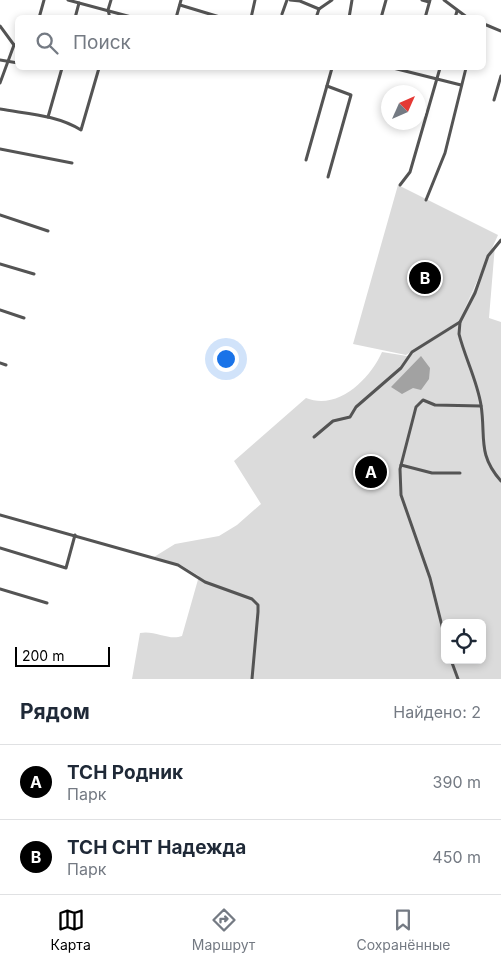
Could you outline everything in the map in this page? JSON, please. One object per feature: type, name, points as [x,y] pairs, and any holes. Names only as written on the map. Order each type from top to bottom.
[{"type":"street","points":[[40,15],[44,0]]},
{"type":"street","points":[[68,0],[125,15]]},
{"type":"street","points":[[109,15],[108,10],[111,0]]},
{"type":"street","points":[[177,15],[181,0]]},
{"type":"street","points":[[252,15],[255,0]]},
{"type":"street","points":[[282,14],[288,0],[300,1],[319,9]]},
{"type":"street","points":[[317,15],[319,9],[332,0]]},
{"type":"street","points":[[350,15],[352,0]]},
{"type":"street","points":[[381,15],[386,0]]},
{"type":"street","points":[[422,0],[430,1],[426,15]]},
{"type":"street","points":[[444,0],[463,15]]},
{"type":"street","points":[[76,15],[79,3]]},
{"type":"street","points":[[180,5],[213,15]]},
{"type":"street","points":[[456,15],[457,11]]},
{"type":"street","points":[[486,25],[501,31]]},
{"type":"street","points":[[0,26],[15,44]]},
{"type":"street","points":[[0,83],[15,47]]},
{"type":"street","points":[[0,60],[15,63]]},
{"type":"street","points":[[48,117],[61,70]]},
{"type":"street","points":[[0,109],[48,117],[70,123],[81,130],[98,70]]},
{"type":"street","points":[[306,160],[331,70]]},
{"type":"street","points":[[409,70],[461,85]]},
{"type":"street","points":[[400,185],[410,172],[439,70]]},
{"type":"street","points":[[426,200],[445,153],[465,70]]},
{"type":"street","points":[[494,100],[499,92],[501,76]]},
{"type":"street","points":[[327,86],[351,95],[328,177]]},
{"type":"street","points":[[0,150],[72,163]]},
{"type":"street","points":[[0,215],[48,231]]},
{"type":"street","points":[[501,240],[488,256],[475,293],[460,322],[459,334],[481,406],[484,451],[489,468],[501,481]]},
{"type":"street","points":[[0,264],[34,274]]},
{"type":"street","points":[[0,310],[24,318]]},
{"type":"street","points":[[314,437],[333,421],[350,417],[356,407],[401,368],[412,352],[460,322]]},
{"type":"street","points":[[0,363],[6,365]]},
{"type":"street","points":[[441,622],[430,578],[401,495],[401,465],[416,407],[423,400],[435,405],[481,406]]},
{"type":"street","points":[[401,465],[432,474],[460,473]]},
{"type":"street","points":[[0,515],[178,565],[205,582],[256,602],[258,612],[252,679]]},
{"type":"street","points":[[0,548],[66,568],[75,535]]},
{"type":"street","points":[[0,589],[47,603]]},
{"type":"street","points":[[453,664],[458,679]]},
{"type":"shaded area","points":[[398,185],[498,235],[460,319],[495,245],[489,318],[501,322],[501,679],[132,679],[140,633],[146,632],[172,637],[182,636],[199,576],[181,565],[154,557],[175,544],[219,536],[237,525],[261,504],[234,461],[306,398],[318,401],[330,400],[341,396],[361,382],[377,362],[382,352],[407,356],[458,325],[459,322],[406,355],[353,344]]},
{"type":"shaded area","points":[[421,356],[430,368],[429,379],[421,390],[413,388],[402,394],[391,387]]},
{"type":"place","name":"ТСН СНТ Надежда","points":[[425,278]]},
{"type":"place","name":"ТСН Родник","points":[[371,472]]}]
